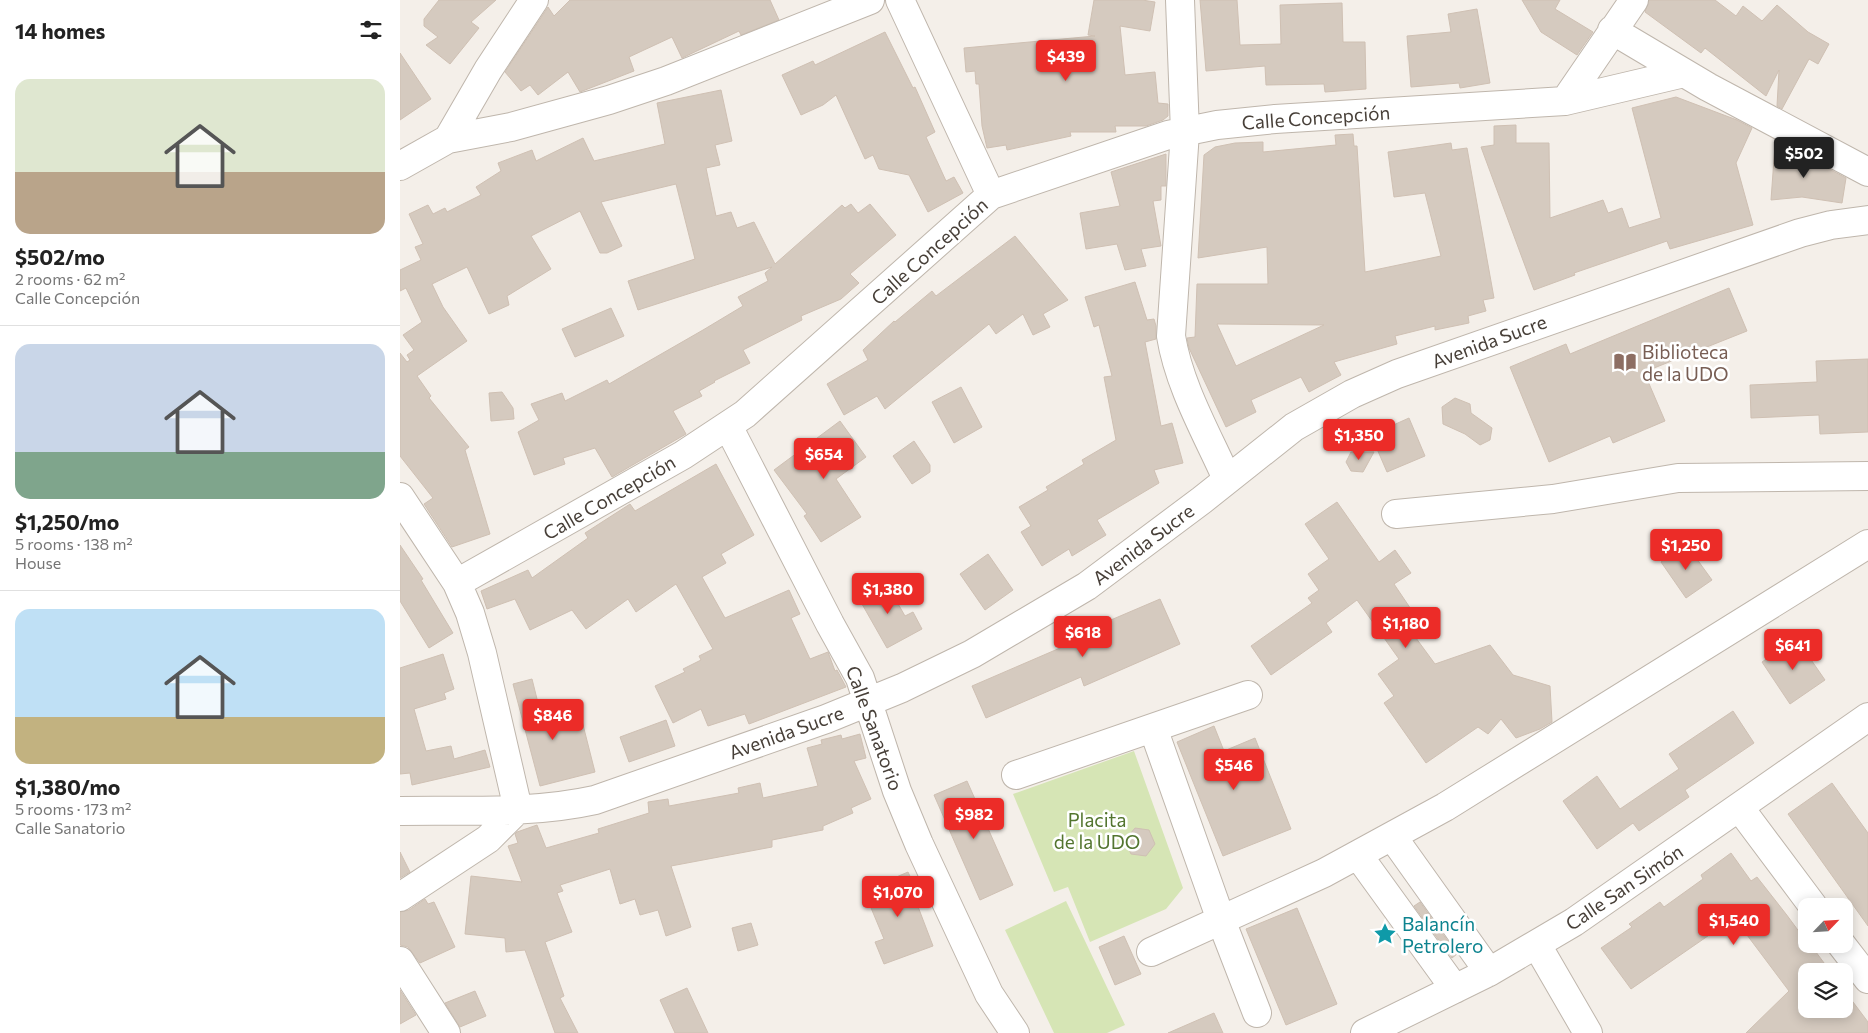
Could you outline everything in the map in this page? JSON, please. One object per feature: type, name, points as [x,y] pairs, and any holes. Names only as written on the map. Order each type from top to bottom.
[{"type":"street","points":[[448,139],[488,70],[534,0]]},
{"type":"street","points":[[400,166],[448,139],[511,127],[609,100],[666,81],[870,0]]},
{"type":"street","points":[[900,0],[991,195]]},
{"type":"street","points":[[1180,0],[1185,132],[1171,336],[1173,350],[1185,384],[1227,479]]},
{"type":"street","points":[[1565,101],[1634,0]]},
{"type":"street","points":[[1612,30],[1684,73],[1868,172]]},
{"type":"street","name":"Calle Concepción","points":[[457,583],[683,455],[728,426],[766,396],[991,195],[1168,135],[1217,125],[1275,119],[1565,101],[1684,73]]},
{"type":"street","name":"Avenida Sucre","points":[[400,811],[571,806],[595,800],[680,771],[867,702],[938,672],[1045,612],[1117,564],[1269,445],[1319,412],[1352,394],[1396,374],[1800,233],[1831,224],[1868,220]]},
{"type":"street","name":"Calle Sanatorio","points":[[728,426],[816,598],[854,667],[864,689],[897,791],[919,844],[989,994],[1014,1033]]},
{"type":"street","points":[[1396,514],[1553,499],[1678,478],[1868,476]]},
{"type":"street","points":[[400,497],[457,583],[470,613],[482,653],[518,809],[488,839],[400,897]]},
{"type":"street","points":[[1151,952],[1324,873],[1445,807],[1868,544]]},
{"type":"street","points":[[1016,775],[1248,695]]},
{"type":"street","name":"Calle San Simón","points":[[1365,1033],[1489,972],[1574,922],[1868,717]]},
{"type":"street","points":[[1153,728],[1221,920],[1257,1013]]},
{"type":"street","points":[[1739,807],[1807,898]]},
{"type":"street","points":[[1392,836],[1489,972]]},
{"type":"street","points":[[1358,855],[1455,989]]},
{"type":"street","points":[[1537,945],[1588,1033]]},
{"type":"street","points":[[1849,953],[1868,979]]},
{"type":"street","points":[[400,960],[446,1033]]},
{"type":"green space","name":"Placita de la UDO","points":[[1134,751],[1183,888],[1166,909],[1090,942],[1068,887],[1054,892],[1013,794]]},
{"type":"green space","points":[[1066,901],[1125,1025],[1107,1033],[1054,1033],[1005,930]]},
{"type":"building","points":[[439,0],[496,0],[471,22],[479,28],[450,64],[426,45],[438,37],[424,26],[424,19]]},
{"type":"building","points":[[570,0],[770,0],[779,20],[741,35],[739,31],[682,58],[672,37],[629,57],[634,71],[580,92],[568,72],[538,95],[530,85],[521,91],[505,72],[548,7],[554,16]]},
{"type":"building","points":[[1094,0],[1142,0],[1155,2],[1150,31],[1120,26],[1125,75],[1155,72],[1158,103],[1168,104],[1168,116],[1163,120],[1146,126],[1115,126],[1116,132],[1070,132],[1071,136],[1007,150],[1006,145],[987,148],[982,126],[979,84],[976,84],[975,71],[966,72],[964,48],[1095,36],[1088,35]]},
{"type":"building","points":[[1200,0],[1237,0],[1240,45],[1281,44],[1280,5],[1342,3],[1343,42],[1365,42],[1366,89],[1325,92],[1324,84],[1266,85],[1265,66],[1206,71]]},
{"type":"building","points":[[1522,0],[1560,0],[1555,9],[1593,32],[1577,55],[1541,32]]},
{"type":"building","points":[[1649,0],[1715,0],[1736,16],[1743,6],[1762,21],[1777,5],[1808,32],[1829,44],[1818,64],[1809,59],[1782,109],[1777,106],[1779,70],[1766,96],[1705,48],[1701,53],[1645,12]]},
{"type":"building","points":[[1477,9],[1490,83],[1460,88],[1459,83],[1411,87],[1407,36],[1451,32],[1448,14]]},
{"type":"building","points":[[885,32],[913,88],[915,87],[935,132],[926,137],[946,181],[954,177],[963,193],[928,212],[909,175],[879,169],[873,155],[865,159],[836,95],[823,105],[801,115],[782,75],[813,61],[815,65]]},
{"type":"building","points":[[400,53],[431,99],[400,120]]},
{"type":"building","points":[[721,90],[732,141],[715,145],[720,165],[706,168],[716,216],[731,212],[737,228],[754,222],[775,264],[842,205],[845,208],[851,204],[858,213],[870,204],[896,235],[850,274],[859,283],[841,299],[801,316],[802,320],[743,350],[750,363],[714,381],[699,391],[702,396],[673,411],[686,434],[612,477],[595,448],[563,458],[565,464],[534,475],[518,432],[539,420],[531,404],[562,393],[565,401],[607,380],[609,384],[743,306],[738,297],[768,281],[765,273],[772,267],[638,310],[628,281],[695,259],[676,184],[601,202],[622,246],[607,253],[600,253],[580,211],[531,236],[551,269],[507,296],[509,305],[489,314],[467,267],[432,284],[443,307],[467,341],[417,376],[431,396],[429,398],[469,447],[465,450],[490,534],[452,547],[424,504],[433,498],[400,456],[400,353],[407,362],[410,360],[407,355],[414,350],[403,335],[422,322],[406,288],[400,291],[400,270],[421,260],[415,247],[423,244],[409,214],[428,205],[433,214],[445,208],[447,212],[481,195],[476,187],[501,171],[498,163],[532,150],[536,161],[583,138],[594,161],[665,144],[657,103]]},
{"type":"building","points":[[1676,97],[1737,120],[1752,128],[1736,163],[1753,225],[1670,249],[1667,241],[1574,273],[1575,275],[1534,290],[1481,147],[1494,145],[1494,126],[1516,125],[1516,143],[1549,143],[1550,218],[1603,200],[1608,213],[1622,208],[1629,228],[1661,218],[1632,108]]},
{"type":"building","points":[[1353,134],[1354,146],[1357,146],[1365,272],[1441,256],[1425,193],[1394,197],[1388,152],[1451,143],[1452,150],[1467,148],[1494,298],[1483,300],[1486,311],[1468,316],[1469,323],[1435,330],[1435,326],[1395,336],[1397,344],[1334,362],[1341,375],[1309,392],[1301,377],[1251,400],[1256,412],[1226,427],[1189,348],[1187,338],[1195,337],[1197,284],[1268,284],[1267,247],[1198,258],[1204,155],[1215,147],[1235,143],[1263,142],[1263,152],[1336,145],[1335,135]],"holes":[[[1217,324],[1324,325],[1236,366]]]},
{"type":"building","points":[[1775,145],[1802,155],[1801,158],[1816,162],[1846,178],[1842,203],[1802,197],[1771,200]]},
{"type":"building","points":[[1166,154],[1166,186],[1161,186],[1161,200],[1153,201],[1161,246],[1141,249],[1146,266],[1125,270],[1117,244],[1086,249],[1080,213],[1120,206],[1111,172]]},
{"type":"building","points":[[1015,236],[1068,300],[1043,314],[1050,327],[1033,335],[1023,314],[996,334],[989,324],[885,409],[877,396],[844,415],[827,384],[868,360],[863,350],[894,321],[932,291],[936,296]]},
{"type":"building","points":[[1135,282],[1147,320],[1154,319],[1156,326],[1156,339],[1145,342],[1161,426],[1172,423],[1183,463],[1154,470],[1159,483],[1097,520],[1106,535],[1072,556],[1069,549],[1042,566],[1021,532],[1031,526],[1019,507],[1048,490],[1046,487],[1084,464],[1082,460],[1116,440],[1104,377],[1112,376],[1099,325],[1094,327],[1085,297]]},
{"type":"building","name":"Biblioteca de la UDO","points":[[1729,288],[1747,331],[1644,372],[1665,421],[1613,443],[1610,436],[1549,462],[1510,367],[1566,344],[1570,354]]},
{"type":"building","points":[[611,308],[624,336],[575,357],[562,329]]},
{"type":"building","points":[[1868,359],[1868,432],[1820,434],[1819,415],[1751,418],[1750,385],[1817,382],[1816,361]]},
{"type":"building","points":[[961,387],[982,427],[954,443],[932,402]]},
{"type":"building","points":[[502,392],[513,408],[514,419],[491,421],[489,393]]},
{"type":"building","points":[[1455,398],[1470,404],[1471,413],[1492,428],[1490,440],[1480,445],[1465,434],[1443,424],[1442,407]]},
{"type":"building","points":[[1409,418],[1425,456],[1387,472],[1371,435]]},
{"type":"building","points":[[840,421],[866,457],[836,479],[861,517],[821,542],[804,516],[807,514],[774,470]]},
{"type":"building","points":[[914,441],[930,465],[930,472],[912,484],[893,456]]},
{"type":"building","points":[[1351,452],[1374,452],[1363,472],[1351,471],[1346,462]]},
{"type":"building","points":[[716,464],[754,535],[721,554],[726,563],[702,577],[725,618],[789,590],[800,614],[791,618],[810,659],[828,652],[835,671],[837,670],[846,687],[749,724],[745,714],[708,726],[701,709],[673,723],[655,686],[685,672],[683,669],[701,660],[699,656],[713,649],[676,584],[636,612],[628,599],[586,629],[572,610],[530,630],[515,599],[487,609],[481,591],[528,570],[532,578],[588,538],[585,533],[630,504],[635,511]]},
{"type":"building","points":[[1337,502],[1379,562],[1395,550],[1411,573],[1394,584],[1423,627],[1413,634],[1435,664],[1490,645],[1513,675],[1550,686],[1552,722],[1540,729],[1516,738],[1501,719],[1488,734],[1478,727],[1426,763],[1384,703],[1394,696],[1378,674],[1399,659],[1357,600],[1326,623],[1332,632],[1271,675],[1251,646],[1312,603],[1308,598],[1319,590],[1308,574],[1329,559],[1305,524]]},
{"type":"building","points":[[1686,544],[1712,580],[1686,598],[1661,562]]},
{"type":"building","points":[[400,545],[423,579],[421,580],[453,633],[429,648],[400,601]]},
{"type":"building","points":[[988,554],[1013,590],[985,610],[960,574]]},
{"type":"building","points":[[885,581],[905,616],[913,612],[922,629],[887,648],[858,597]]},
{"type":"building","points":[[1160,599],[1180,644],[1084,686],[1081,677],[986,718],[972,686],[1067,645],[1064,640]]},
{"type":"building","points":[[1796,638],[1825,680],[1790,704],[1762,662]]},
{"type":"building","points":[[443,654],[454,689],[444,693],[446,699],[414,709],[426,751],[451,746],[454,759],[485,750],[490,767],[412,785],[410,773],[400,774],[400,668]]},
{"type":"building","points":[[532,679],[544,727],[581,717],[595,772],[540,786],[513,684]]},
{"type":"building","points":[[1733,711],[1754,743],[1685,790],[1689,797],[1639,831],[1633,823],[1597,849],[1563,801],[1597,776],[1620,809],[1679,769],[1669,754]]},
{"type":"building","points":[[666,720],[675,746],[629,762],[620,737]]},
{"type":"building","points":[[1214,726],[1224,751],[1255,738],[1291,829],[1223,856],[1177,742]]},
{"type":"building","points":[[860,734],[866,758],[854,761],[871,799],[851,808],[853,813],[823,826],[823,830],[772,840],[772,847],[671,866],[691,927],[666,936],[658,910],[640,915],[635,899],[620,904],[610,869],[560,885],[563,891],[557,893],[572,932],[545,942],[564,996],[560,998],[578,1033],[555,1033],[525,950],[506,952],[505,938],[465,934],[471,876],[522,882],[508,846],[518,843],[515,834],[517,832],[537,825],[546,848],[599,833],[598,829],[649,813],[648,802],[668,799],[669,806],[739,793],[738,788],[760,783],[763,798],[818,786],[807,748],[822,744],[821,740],[841,735],[842,739]]},
{"type":"building","points":[[967,781],[1013,885],[980,900],[934,795]]},
{"type":"building","points":[[1832,783],[1868,833],[1868,926],[1853,905],[1853,898],[1848,898],[1788,814]]},
{"type":"building","points":[[1135,828],[1149,830],[1155,844],[1146,856],[1131,854],[1125,840]]},
{"type":"building","points":[[400,852],[410,872],[400,878]]},
{"type":"building","points":[[1731,853],[1751,881],[1757,877],[1798,930],[1798,953],[1817,953],[1824,963],[1798,963],[1798,1018],[1853,1018],[1853,1002],[1868,1022],[1868,1033],[1746,1033],[1789,991],[1738,923],[1736,925],[1731,920],[1631,989],[1601,948],[1632,927],[1629,924],[1660,902],[1664,907],[1703,879],[1701,875]]},
{"type":"building","points":[[908,872],[922,902],[917,904],[933,946],[884,964],[875,942],[884,939],[864,891]]},
{"type":"building","points":[[425,899],[428,904],[434,902],[455,947],[420,963],[408,947],[400,945],[400,912],[409,910]]},
{"type":"building","points":[[1420,902],[1457,954],[1452,958],[1414,906]]},
{"type":"building","points":[[1297,908],[1337,1004],[1286,1025],[1246,929]]},
{"type":"building","points":[[751,923],[758,945],[738,951],[732,928]]},
{"type":"building","points":[[1124,936],[1141,974],[1115,985],[1099,947]]},
{"type":"building","points":[[687,988],[708,1033],[675,1033],[660,1000]]},
{"type":"building","points":[[400,990],[416,1015],[400,1024]]},
{"type":"building","points":[[475,991],[486,1016],[460,1027],[445,1003]]},
{"type":"building","points":[[1214,1013],[1223,1033],[1168,1033]]},
{"type":"place","name":"Biblioteca de la UDO","points":[[1625,362]]},
{"type":"place","name":"Balancín Petrolero","points":[[1385,934]]}]
